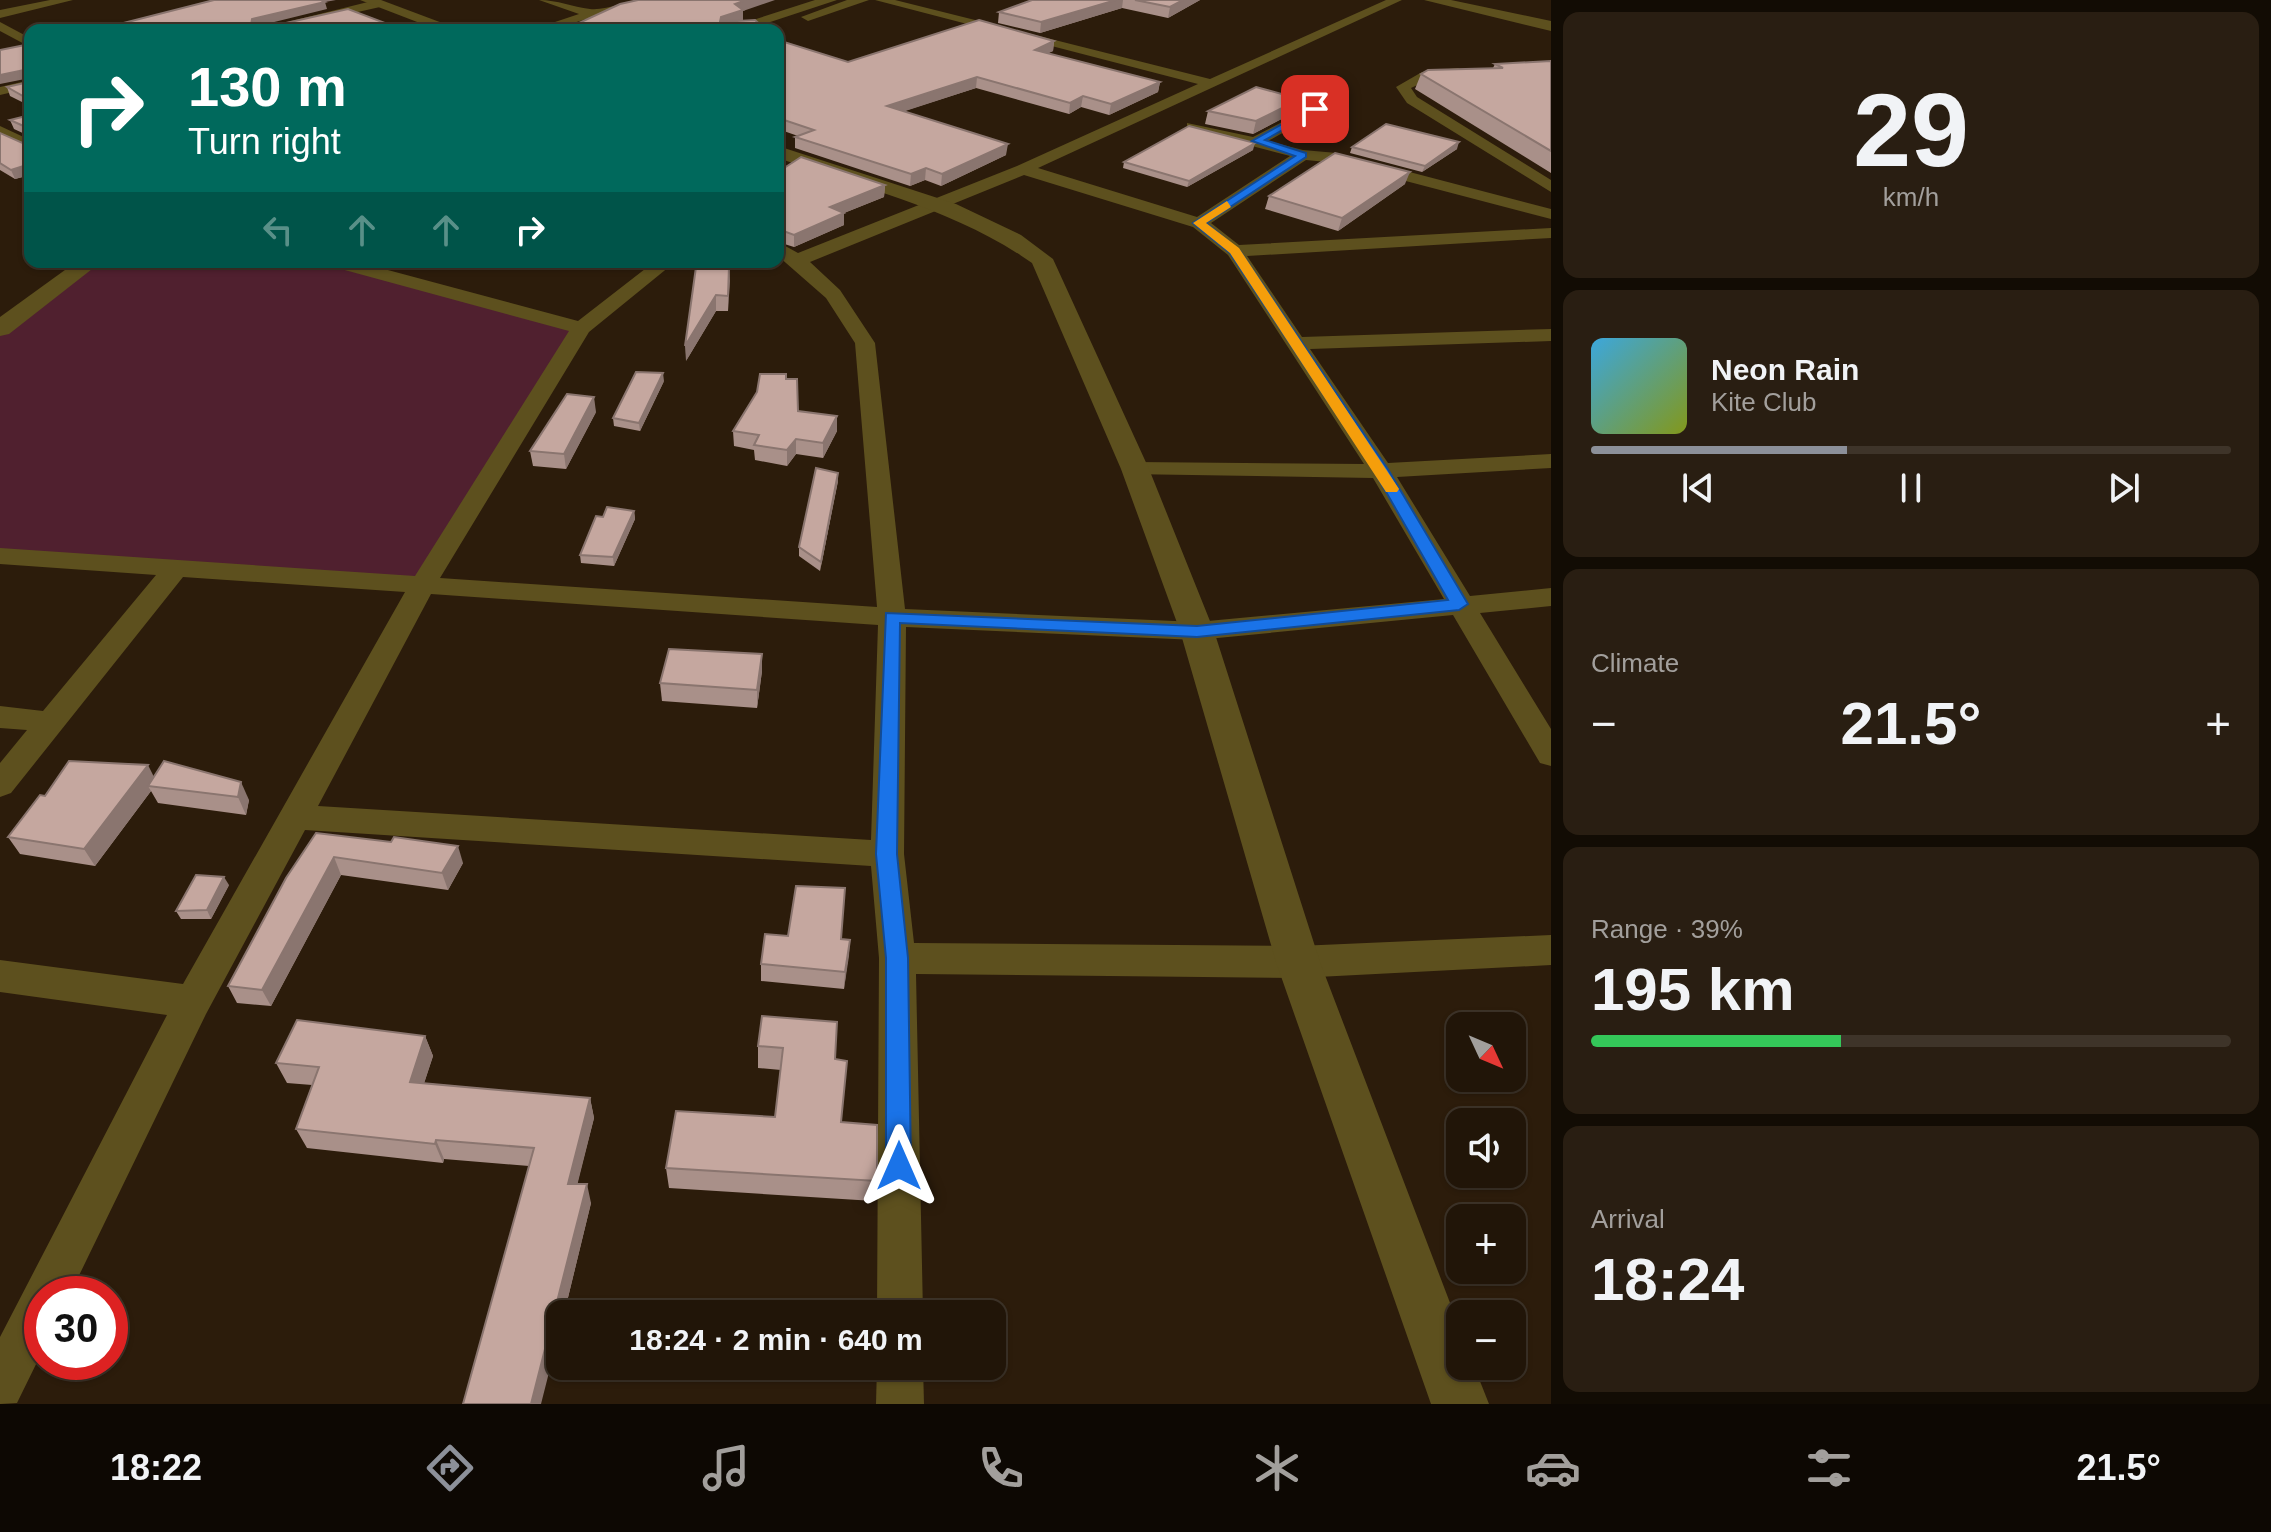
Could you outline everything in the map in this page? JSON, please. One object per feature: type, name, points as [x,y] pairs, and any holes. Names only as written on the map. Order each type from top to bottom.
[{"type":"street","points":[[0,14],[67,0]]},
{"type":"street","points":[[545,0],[593,14]]},
{"type":"street","points":[[558,24],[641,0]]},
{"type":"street","points":[[750,24],[830,0]]},
{"type":"street","points":[[784,24],[862,0]]},
{"type":"street","points":[[881,0],[1210,83]]},
{"type":"street","points":[[900,1300],[897,958],[887,854],[892,617],[865,343],[833,294],[788,254],[1023,169],[1396,0]]},
{"type":"street","points":[[1431,0],[1551,26]]},
{"type":"street","points":[[285,24],[371,2],[434,24]]},
{"type":"street","points":[[0,26],[24,40]]},
{"type":"street","points":[[0,51],[24,45]]},
{"type":"street","points":[[1481,71],[1427,75],[1403,87],[1412,100],[1551,187]]},
{"type":"street","points":[[0,91],[24,85]]},
{"type":"street","points":[[1257,141],[1315,109]]},
{"type":"street","points":[[1192,126],[1303,155],[1337,158],[1551,214]]},
{"type":"street","points":[[0,131],[24,142]]},
{"type":"street","points":[[1199,223],[1303,155]]},
{"type":"street","points":[[785,162],[932,204],[1020,242],[1042,259],[1135,469],[1197,631],[1298,962],[1460,1404]]},
{"type":"street","points":[[1023,169],[1199,223],[1235,251],[1381,471],[1551,755]]},
{"type":"street","points":[[1235,251],[1551,233]]},
{"type":"street","points":[[0,329],[82,268]]},
{"type":"street","points":[[359,268],[581,328]]},
{"type":"street","points":[[55,1276],[193,1002],[423,584],[581,328],[658,268]]},
{"type":"street","points":[[1297,343],[1551,335]]},
{"type":"street","points":[[1135,469],[1381,471],[1551,461]]},
{"type":"street","points":[[0,556],[892,617],[1197,631],[1551,597]]},
{"type":"street","points":[[0,785],[174,570]]},
{"type":"street","points":[[0,717],[50,722]]},
{"type":"street","points":[[297,817],[887,854]]},
{"type":"street","points":[[897,958],[1298,962],[1551,950]]},
{"type":"street","points":[[0,976],[193,1002]]},
{"type":"street","points":[[0,1386],[24,1339]]},
{"type":"street","points":[[900,1380],[900,1404]]},
{"type":"shaded area","points":[[84,268],[360,268],[578,327],[417,585],[0,559],[0,328]]},
{"type":"building","points":[[214,0],[325,2],[252,19],[251,24],[120,24]]},
{"type":"building","points":[[638,0],[746,0],[735,4],[743,10],[721,17],[720,22],[755,20],[759,24],[577,24],[620,4]]},
{"type":"building","points":[[1032,0],[1116,0],[1041,22],[999,12]]},
{"type":"building","points":[[1135,0],[1183,0],[1170,7]]},
{"type":"building","points":[[348,9],[385,23],[381,24],[281,24]]},
{"type":"building","points":[[979,20],[1054,41],[1035,50],[1160,82],[1111,104],[1083,96],[1070,103],[977,77],[887,106],[1008,144],[942,174],[926,168],[911,174],[795,137],[814,130],[784,120],[784,42],[848,62]]},
{"type":"building","points":[[24,45],[24,70],[0,75],[0,50]]},
{"type":"building","points":[[1551,61],[1551,151],[1421,74],[1428,70],[1503,68],[1495,64]]},
{"type":"building","points":[[24,83],[24,97],[7,87]]},
{"type":"building","points":[[1256,87],[1300,99],[1256,121],[1208,111]]},
{"type":"building","points":[[24,116],[24,126],[10,120]]},
{"type":"building","points":[[1386,124],[1459,142],[1425,166],[1352,147]]},
{"type":"building","points":[[1189,126],[1255,143],[1189,181],[1124,162]]},
{"type":"building","points":[[0,133],[24,144],[24,166],[11,170],[0,163]]},
{"type":"building","points":[[1335,153],[1410,172],[1342,218],[1269,196]]},
{"type":"building","points":[[801,157],[885,185],[830,207],[844,213],[794,235],[784,231],[784,168]]},
{"type":"building","points":[[696,268],[729,268],[728,296],[716,295],[685,346]]},
{"type":"building","points":[[636,372],[663,373],[639,423],[613,418]]},
{"type":"building","points":[[760,374],[786,374],[786,379],[797,379],[798,411],[837,416],[823,443],[796,439],[787,450],[754,445],[759,435],[733,431],[757,392]]},
{"type":"building","points":[[567,394],[594,397],[564,454],[530,451]]},
{"type":"building","points":[[816,468],[838,473],[821,562],[799,547]]},
{"type":"building","points":[[607,507],[634,511],[613,557],[580,555],[596,516],[603,517]]},
{"type":"building","points":[[669,649],[762,654],[757,690],[660,683]]},
{"type":"building","points":[[69,761],[148,765],[84,849],[8,837],[40,795],[45,796]]},
{"type":"building","points":[[164,761],[241,782],[238,797],[148,786]]},
{"type":"building","points":[[316,833],[391,842],[394,837],[458,846],[442,873],[334,857],[262,990],[228,986],[286,878]]},
{"type":"building","points":[[196,875],[224,877],[207,910],[176,911]]},
{"type":"building","points":[[796,886],[845,888],[841,939],[850,940],[845,972],[761,964],[765,934],[788,936]]},
{"type":"building","points":[[762,1016],[837,1022],[835,1059],[847,1061],[841,1122],[877,1125],[877,1181],[666,1168],[676,1111],[775,1117],[783,1048],[758,1046]]},
{"type":"building","points":[[297,1020],[425,1036],[410,1082],[590,1098],[568,1184],[587,1184],[557,1300],[546,1300],[546,1345],[531,1404],[463,1404],[534,1148],[436,1140],[435,1144],[296,1129],[319,1067],[276,1063]]},
{"type":"slow traffic","points":[[1227,205],[1199,223],[1235,251],[1392,489]]},
{"type":"route","points":[[899,1166],[897,958],[887,854],[892,617],[1197,631],[1459,604],[1381,471],[1235,251],[1199,223],[1303,155],[1257,141],[1315,109]]}]
